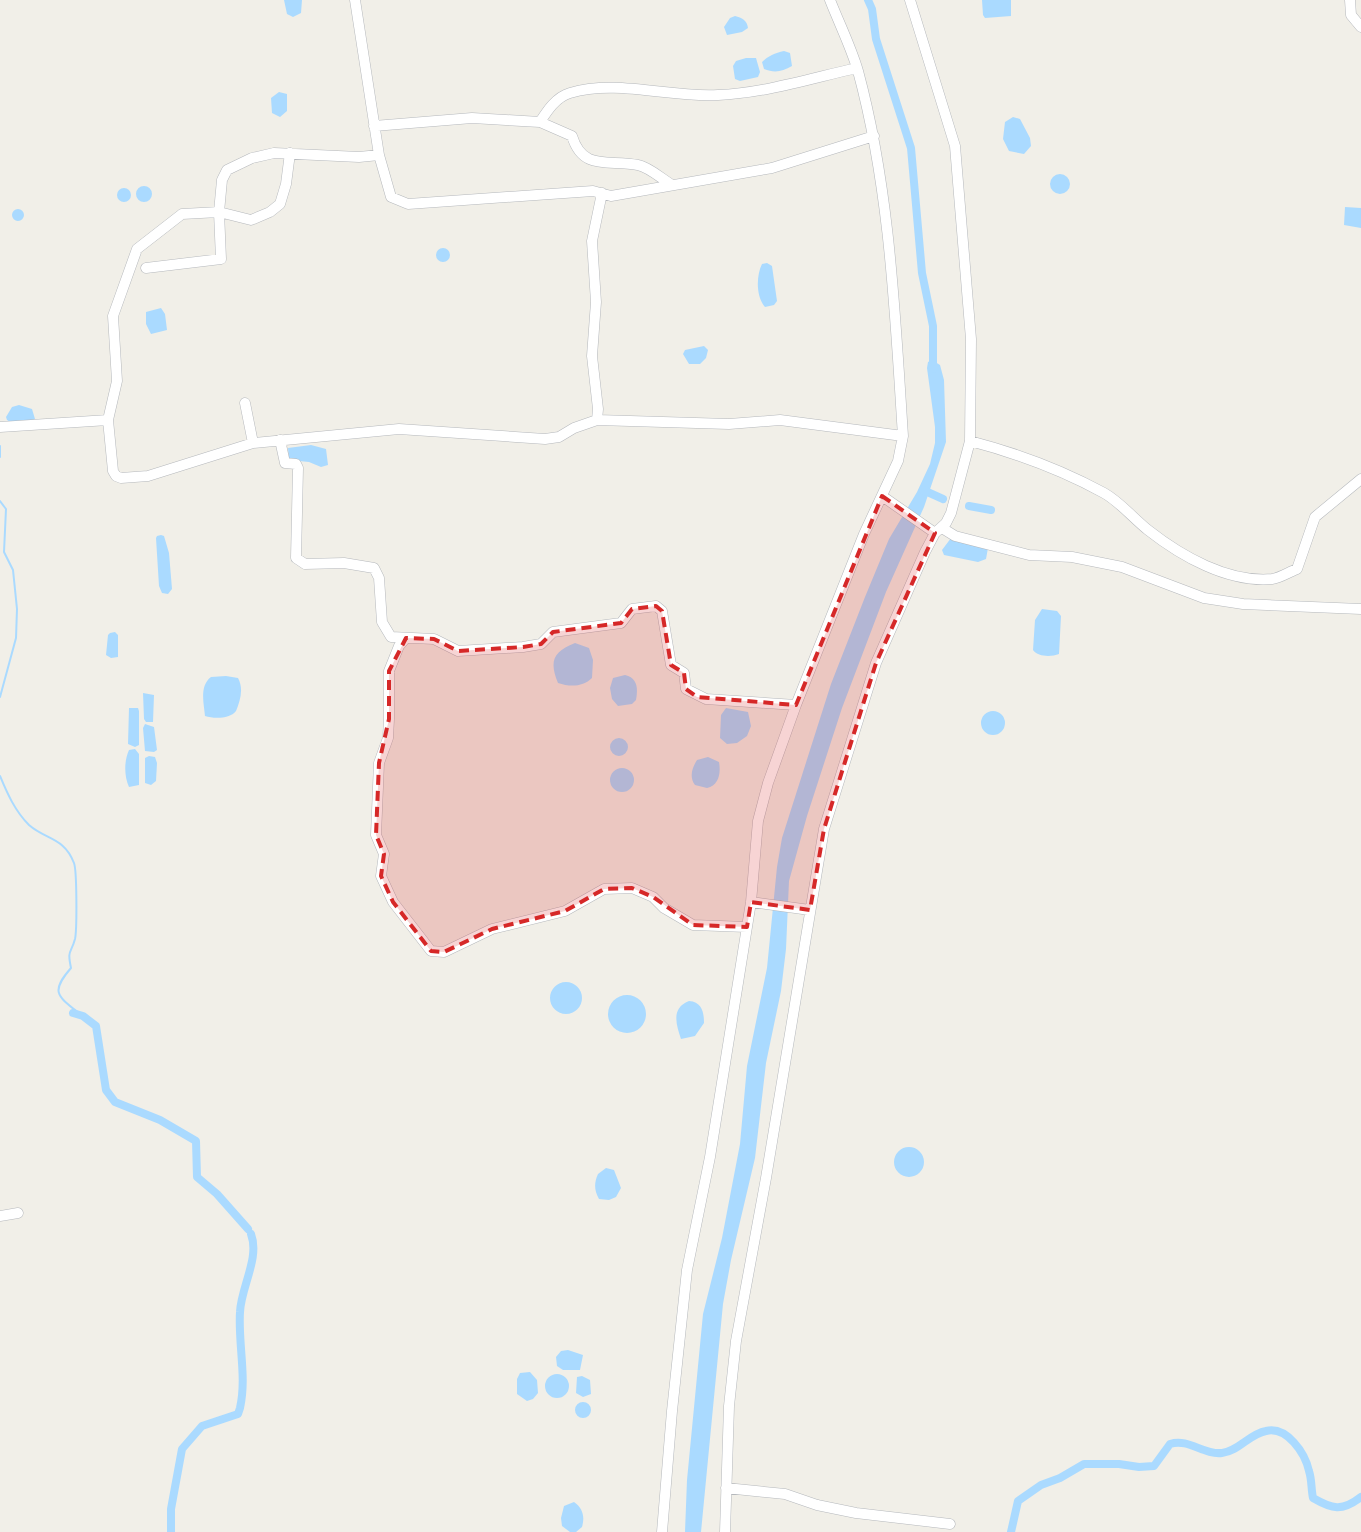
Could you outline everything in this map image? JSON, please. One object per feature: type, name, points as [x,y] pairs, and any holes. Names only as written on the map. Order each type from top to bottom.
[{"type":"street","points":[[355,0],[379,155],[391,197],[408,204],[585,191],[611,196],[772,168],[874,136]]},
{"type":"street","points":[[662,1532],[672,1411],[687,1270],[710,1157],[751,902],[758,821],[768,783],[796,705],[864,534],[898,461],[903,436],[886,228],[874,136],[857,68],[830,0]]},
{"type":"street","points":[[725,1532],[728,1406],[736,1341],[766,1178],[824,829],[876,663],[938,531],[951,513],[970,441],[971,339],[955,146],[910,0]]},
{"type":"street","points":[[1350,0],[1351,15],[1361,27]]},
{"type":"street","points":[[540,122],[550,106],[568,93],[599,88],[693,96],[719,96],[744,93],[857,68]]},
{"type":"street","points":[[374,126],[472,118],[540,122],[572,136],[576,151],[594,161],[640,165],[672,185]]},
{"type":"street","points":[[146,268],[221,259],[219,212],[222,180],[227,170],[252,158],[274,153],[359,157],[379,155]]},
{"type":"street","points":[[290,154],[286,184],[280,204],[270,212],[251,220],[219,212],[182,214],[137,249],[113,316],[117,381],[108,420],[113,471],[116,476],[121,478],[148,476],[253,443],[399,429],[545,439],[559,437],[574,428],[598,420],[729,424],[780,420],[903,436]]},
{"type":"street","points":[[598,420],[592,356],[596,302],[592,241],[602,193]]},
{"type":"street","points":[[245,403],[253,443]]},
{"type":"street","points":[[0,427],[108,420]]},
{"type":"street","points":[[280,440],[285,463],[296,464],[298,468],[296,558],[305,564],[344,563],[374,568],[379,578],[382,622],[391,637],[434,639],[458,651],[523,647],[541,644],[553,632],[621,623],[632,609],[656,606],[662,611],[664,616],[671,665],[684,673],[686,689],[706,699],[796,705]]},
{"type":"street","points":[[970,441],[1011,453],[1062,472],[1107,494],[1148,529],[1188,558],[1231,575],[1273,579],[1297,569],[1315,517],[1361,479]]},
{"type":"street","points":[[882,496],[938,531],[1029,555],[1072,557],[1122,568],[1204,598],[1242,604],[1361,609]]},
{"type":"street","points":[[406,638],[399,646],[389,671],[388,738],[379,763],[376,835],[384,854],[381,876],[393,902],[431,951],[444,952],[492,929],[564,911],[604,889],[632,888],[653,897],[664,908],[693,925],[747,926]]},
{"type":"street","points":[[751,902],[810,910]]},
{"type":"street","points":[[0,1216],[18,1213]]},
{"type":"street","points":[[726,1488],[785,1494],[817,1505],[856,1513],[950,1524]]},
{"type":"highlighted area","points":[[882,496],[935,533],[876,663],[824,829],[810,910],[751,902],[747,927],[693,925],[653,897],[632,888],[604,889],[565,911],[492,929],[444,952],[431,951],[393,902],[381,876],[384,854],[376,835],[379,763],[389,719],[389,671],[406,638],[434,639],[458,651],[523,647],[541,644],[553,632],[621,623],[632,609],[656,606],[662,611],[671,665],[684,673],[686,689],[697,697],[796,705]]},
{"type":"water","points":[[284,0],[302,0],[301,13],[293,17],[287,14]]},
{"type":"water","points":[[982,0],[1011,0],[1011,16],[985,18]]},
{"type":"water","points":[[735,16],[744,20],[748,28],[742,32],[727,35],[724,27],[730,18]]},
{"type":"water","points":[[784,51],[790,53],[792,66],[778,71],[764,69],[762,62],[764,60]]},
{"type":"water","points":[[756,58],[760,72],[758,77],[740,81],[735,79],[733,66],[736,61]]},
{"type":"water","points":[[279,92],[287,94],[287,111],[280,117],[272,113],[271,98]]},
{"type":"water","points":[[1013,117],[1020,119],[1030,138],[1031,146],[1024,154],[1009,151],[1003,139],[1005,122]]},
{"type":"water","points":[[1060,174],[1067,177],[1070,184],[1067,191],[1060,194],[1053,191],[1050,184],[1053,177]]},
{"type":"water","points":[[141,186],[147,186],[152,191],[150,200],[141,202],[136,197],[136,191]]},
{"type":"water","points":[[121,188],[127,188],[131,195],[127,202],[121,202],[117,198],[117,192]]},
{"type":"water","points":[[1345,207],[1361,208],[1361,228],[1344,225]]},
{"type":"water","points":[[16,209],[20,209],[24,215],[20,221],[16,221],[12,217],[12,213]]},
{"type":"water","points":[[440,248],[446,248],[450,255],[446,262],[440,262],[436,258],[436,252]]},
{"type":"water","points":[[767,263],[772,266],[777,301],[774,305],[765,307],[760,298],[758,280],[762,264]]},
{"type":"water","points":[[161,308],[165,314],[167,330],[151,334],[146,324],[146,312]]},
{"type":"water","points":[[704,346],[708,350],[706,358],[700,364],[689,364],[683,354],[685,350]]},
{"type":"water","points":[[932,360],[940,365],[944,380],[946,442],[924,507],[886,592],[842,708],[807,816],[789,881],[786,949],[781,991],[766,1063],[755,1158],[731,1260],[723,1304],[701,1532],[685,1532],[687,1480],[703,1314],[722,1238],[740,1144],[747,1066],[767,968],[777,867],[782,838],[831,684],[865,597],[889,539],[917,492],[930,464],[935,443],[935,427],[927,368],[928,362]]},
{"type":"water","points":[[19,405],[32,409],[35,419],[21,423],[13,423],[7,420],[6,417],[12,407]]},
{"type":"water","points":[[311,445],[326,449],[328,465],[321,467],[309,462],[289,460],[288,448]]},
{"type":"water","points":[[161,535],[164,536],[169,553],[172,589],[168,594],[162,593],[159,586],[156,538]]},
{"type":"water","points":[[951,538],[988,548],[986,559],[978,562],[944,555],[942,550]]},
{"type":"water","points":[[1042,609],[1057,611],[1061,616],[1059,654],[1045,656],[1033,650],[1035,620]]},
{"type":"water","points":[[115,632],[118,635],[118,657],[111,658],[106,655],[108,635]]},
{"type":"water","points":[[575,643],[589,648],[593,660],[592,678],[585,683],[576,685],[558,683],[554,669],[555,658],[562,650]]},
{"type":"water","points":[[625,675],[635,681],[636,700],[632,704],[618,706],[612,699],[610,688],[613,678]]},
{"type":"water","points":[[226,676],[238,678],[240,682],[241,695],[236,711],[230,716],[222,718],[205,716],[203,695],[207,681],[211,677]]},
{"type":"water","points":[[143,693],[154,695],[153,722],[146,722],[144,719]]},
{"type":"water","points":[[129,708],[138,708],[139,711],[139,745],[135,747],[128,744]]},
{"type":"water","points":[[726,708],[748,712],[751,726],[747,736],[737,743],[727,744],[720,738],[721,715]]},
{"type":"water","points":[[993,711],[1001,715],[1005,723],[1001,731],[993,735],[985,731],[981,723],[985,715]]},
{"type":"water","points":[[145,724],[154,727],[157,750],[154,752],[145,751],[143,728]]},
{"type":"water","points":[[615,738],[623,738],[628,743],[626,754],[615,756],[610,751],[610,743]]},
{"type":"water","points":[[135,749],[139,754],[139,785],[129,787],[125,773],[125,764],[129,750]]},
{"type":"water","points":[[149,756],[155,757],[157,763],[156,781],[151,785],[145,783],[145,758]]},
{"type":"water","points":[[708,757],[719,762],[720,770],[717,781],[707,788],[695,785],[692,776],[697,760]]},
{"type":"water","points":[[622,768],[631,771],[634,780],[631,789],[622,792],[613,789],[610,780],[613,771]]},
{"type":"water","points":[[566,982],[572,983],[577,987],[581,992],[581,1004],[577,1009],[572,1013],[566,1014],[560,1013],[555,1009],[551,1004],[550,998],[551,992],[555,987],[560,983]]},
{"type":"water","points":[[627,995],[640,1001],[646,1014],[640,1027],[627,1033],[614,1027],[608,1014],[614,1001]]},
{"type":"water","points":[[689,1001],[697,1003],[701,1008],[704,1023],[695,1036],[681,1039],[676,1017],[677,1012],[683,1004]]},
{"type":"water","points":[[909,1147],[920,1151],[924,1162],[920,1173],[909,1177],[898,1173],[894,1162],[898,1151]]},
{"type":"water","points":[[606,1168],[614,1170],[621,1188],[616,1197],[609,1200],[599,1199],[595,1186],[598,1174]]},
{"type":"water","points":[[568,1350],[583,1355],[580,1370],[563,1370],[557,1366],[556,1357],[561,1351]]},
{"type":"water","points":[[530,1372],[537,1380],[538,1393],[533,1399],[527,1401],[517,1394],[517,1379],[520,1373]]},
{"type":"water","points":[[557,1374],[565,1378],[569,1386],[565,1394],[557,1398],[549,1394],[545,1386],[549,1378]]},
{"type":"water","points":[[582,1376],[590,1380],[591,1394],[583,1397],[576,1393],[577,1377]]},
{"type":"water","points":[[580,1402],[586,1402],[591,1407],[589,1416],[580,1418],[575,1413],[575,1407]]},
{"type":"water","points":[[574,1502],[581,1510],[583,1523],[582,1527],[576,1532],[570,1532],[562,1526],[561,1518],[564,1506]]},
{"type":"waterway","points":[[868,0],[872,9],[876,39],[911,148],[922,273],[933,326],[933,369]]},
{"type":"waterway","points":[[0,446],[0,457]]},
{"type":"waterway","points":[[923,490],[943,499]]},
{"type":"waterway","points":[[0,501],[6,509],[4,552],[13,570],[17,609],[16,638],[0,697]]},
{"type":"waterway","points":[[969,506],[991,510]]},
{"type":"waterway","points":[[0,776],[12,802],[24,820],[35,830],[65,848],[74,863],[76,877],[75,939],[69,954],[71,968],[60,983],[59,993],[66,1003],[80,1014]]},
{"type":"waterway","points":[[73,1013],[83,1016],[96,1026],[106,1090],[115,1102],[160,1120],[196,1141],[197,1177],[217,1194],[248,1229]]},
{"type":"waterway","points":[[171,1532],[171,1509],[182,1449],[202,1426],[238,1414],[240,1408],[243,1384],[240,1312],[252,1263],[253,1243],[251,1234]]},
{"type":"waterway","points":[[1011,1532],[1018,1501],[1041,1485],[1060,1478],[1084,1464],[1154,1466],[1170,1444],[1183,1443],[1209,1452],[1222,1453],[1228,1452],[1254,1435],[1266,1431],[1274,1431],[1288,1437],[1304,1456],[1311,1478],[1313,1498],[1326,1505],[1342,1507],[1361,1497]]}]
